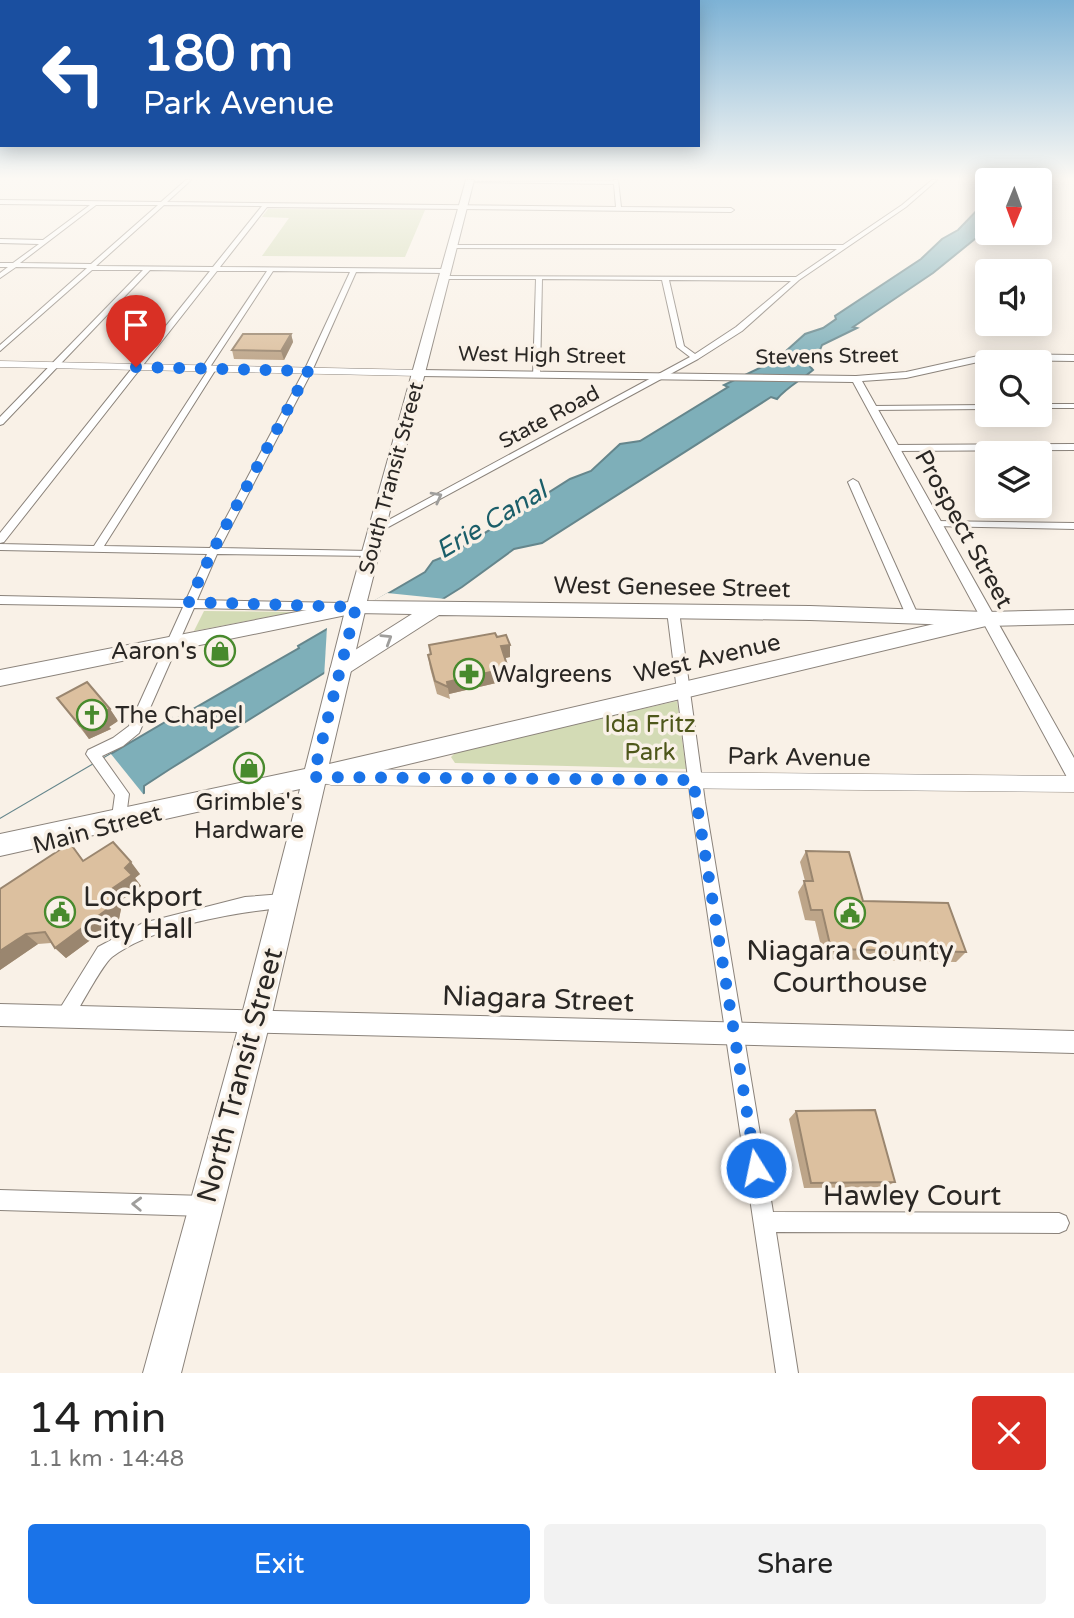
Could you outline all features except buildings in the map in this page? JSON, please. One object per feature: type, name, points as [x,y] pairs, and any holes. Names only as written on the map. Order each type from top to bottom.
[{"type":"main road","name":"South Transit Street","points":[[313,777],[452,246]]},
{"type":"main road","points":[[0,364],[420,373]]},
{"type":"main road","name":"West Genesee Street","points":[[0,678],[170,642],[358,608],[912,615],[986,619]]},
{"type":"main road","points":[[339,674],[441,609]]},
{"type":"main road","name":"West Avenue","points":[[313,777],[986,619],[1074,617]]},
{"type":"main road","name":"Park Avenue","points":[[313,777],[1074,784]]},
{"type":"main road","name":"Main Street","points":[[0,845],[313,777]]},
{"type":"main road","name":"North Transit Street","points":[[162,1373],[256,1018],[313,777]]},
{"type":"main road","name":"Main Street","points":[[0,854],[109,822]]},
{"type":"street","points":[[0,276],[41,244]]},
{"type":"street","points":[[0,349],[117,244]]},
{"type":"street","points":[[0,540],[235,244]]},
{"type":"street","name":"State Road","points":[[377,529],[695,357],[739,329],[797,279],[847,244]]},
{"type":"street","points":[[452,246],[843,247]]},
{"type":"street","points":[[0,265],[354,270],[539,277],[797,279]]},
{"type":"street","points":[[0,422],[149,268]]},
{"type":"street","points":[[97,549],[271,270]]},
{"type":"street","points":[[109,822],[122,794],[93,754],[118,742],[134,729],[170,642],[212,552],[308,371],[354,270]]},
{"type":"street","points":[[536,374],[539,277]]},
{"type":"street","points":[[665,278],[681,347],[695,357]]},
{"type":"street","name":"Stevens Street","points":[[663,376],[856,379],[906,375],[987,357],[1074,358]]},
{"type":"street","name":"West High Street","points":[[420,373],[663,376]]},
{"type":"street","name":"Prospect Street","points":[[856,379],[986,619],[1074,774]]},
{"type":"street","points":[[1052,407],[1074,406]]},
{"type":"street","points":[[872,408],[975,407]]},
{"type":"street","points":[[894,448],[1074,447]]},
{"type":"street","points":[[853,482],[912,615]]},
{"type":"street","points":[[936,524],[1074,526]]},
{"type":"street","points":[[0,547],[370,554]]},
{"type":"street","points":[[0,600],[189,602],[358,608]]},
{"type":"street","points":[[673,611],[693,780],[787,1373]]},
{"type":"street","points":[[65,1016],[104,953],[149,929],[245,904],[283,901]]},
{"type":"street","name":"Niagara Street","points":[[0,1015],[256,1018],[733,1035],[1074,1042]]},
{"type":"street","points":[[0,1200],[205,1206]]},
{"type":"street","name":"Hawley Court","points":[[765,1222],[1059,1223]]},
{"type":"green space","points":[[270,244],[411,244],[405,257],[262,256]]},
{"type":"green space","points":[[204,611],[294,612],[194,631]]},
{"type":"green space","name":"Ida Fritz Park","points":[[677,701],[686,769],[455,763],[451,757],[457,751]]},
{"type":"water","points":[[937,244],[969,244],[933,273],[853,327],[857,328],[822,345],[818,355],[808,364],[813,370],[777,399],[771,397],[542,543],[514,549],[462,587],[144,786],[144,793],[0,880],[0,819],[172,718],[174,720],[299,648],[298,646],[425,572],[433,561],[453,553],[570,479],[591,471],[620,444],[640,441],[728,387],[724,385],[776,360],[805,334],[823,328],[836,319],[835,316],[921,259]]},
{"type":"pier","points":[[387,593],[446,599],[324,678],[327,627]]},
{"type":"pier","points":[[111,754],[144,795],[0,883],[0,819]]},
{"type":"place","name":"Aaron's","points":[[220,651]]},
{"type":"place","name":"Walgreens","points":[[469,674]]},
{"type":"place","name":"The Chapel","points":[[92,715]]},
{"type":"place","name":"Grimble's Hardware","points":[[249,768]]},
{"type":"place","name":"Lockport City Hall","points":[[60,912]]},
{"type":"place","name":"Niagara County Courthouse","points":[[850,913]]},
{"type":"route","points":[[136,367],[308,371],[212,552],[189,602],[356,607],[313,777],[693,780],[756,1168]]},
{"type":"water label","name":"Erie Canal","points":[[491,520]]}]
